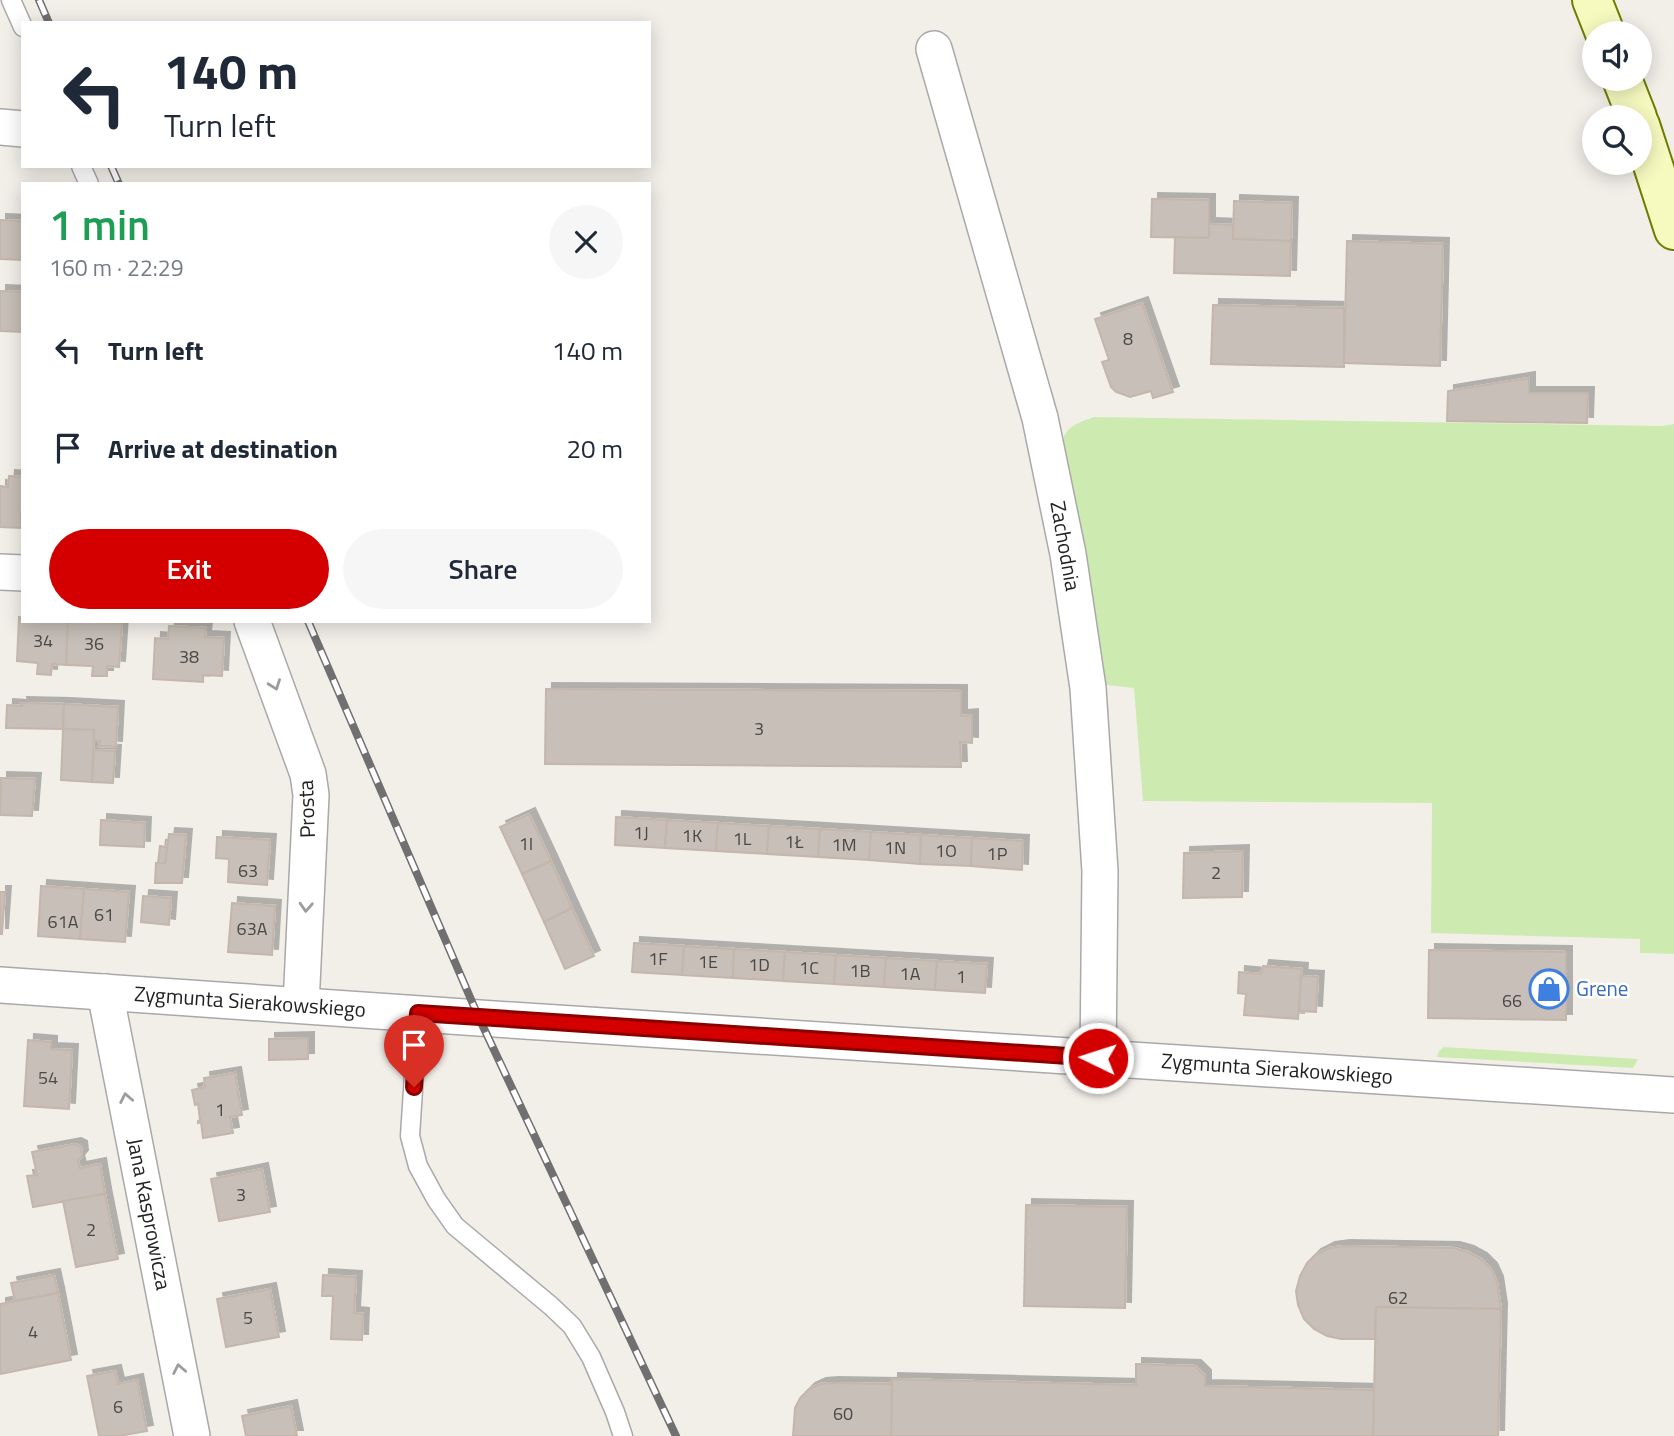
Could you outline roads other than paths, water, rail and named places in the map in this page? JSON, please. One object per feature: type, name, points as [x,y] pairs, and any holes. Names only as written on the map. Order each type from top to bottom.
[{"type":"main road","points":[[1592,0],[1600,21]]},
{"type":"main road","points":[[1652,162],[1674,230]]},
{"type":"street","name":"Zachodnia","points":[[934,49],[1040,418],[1068,554],[1088,688],[1100,871],[1098,1058]]},
{"type":"street","points":[[0,127],[21,129]]},
{"type":"street","points":[[0,572],[21,573]]},
{"type":"street","name":"Prosta","points":[[252,623],[308,774],[311,795],[301,1006]]},
{"type":"street","name":"Zygmunta Sierakowskiego","points":[[0,985],[1674,1095]]},
{"type":"street","name":"Jana Kasprowicza","points":[[105,992],[192,1436]]},
{"type":"lane","points":[[11,0],[21,22]]},
{"type":"lane","points":[[418,1013],[410,1136],[418,1166],[455,1226],[572,1326],[591,1357],[623,1436]]},
{"type":"railway","points":[[39,0],[48,21]]},
{"type":"railway","points":[[112,168],[118,182]]},
{"type":"railway","points":[[309,623],[479,1018],[676,1436]]},
{"type":"place","name":"Grene","points":[[1549,989]]}]
